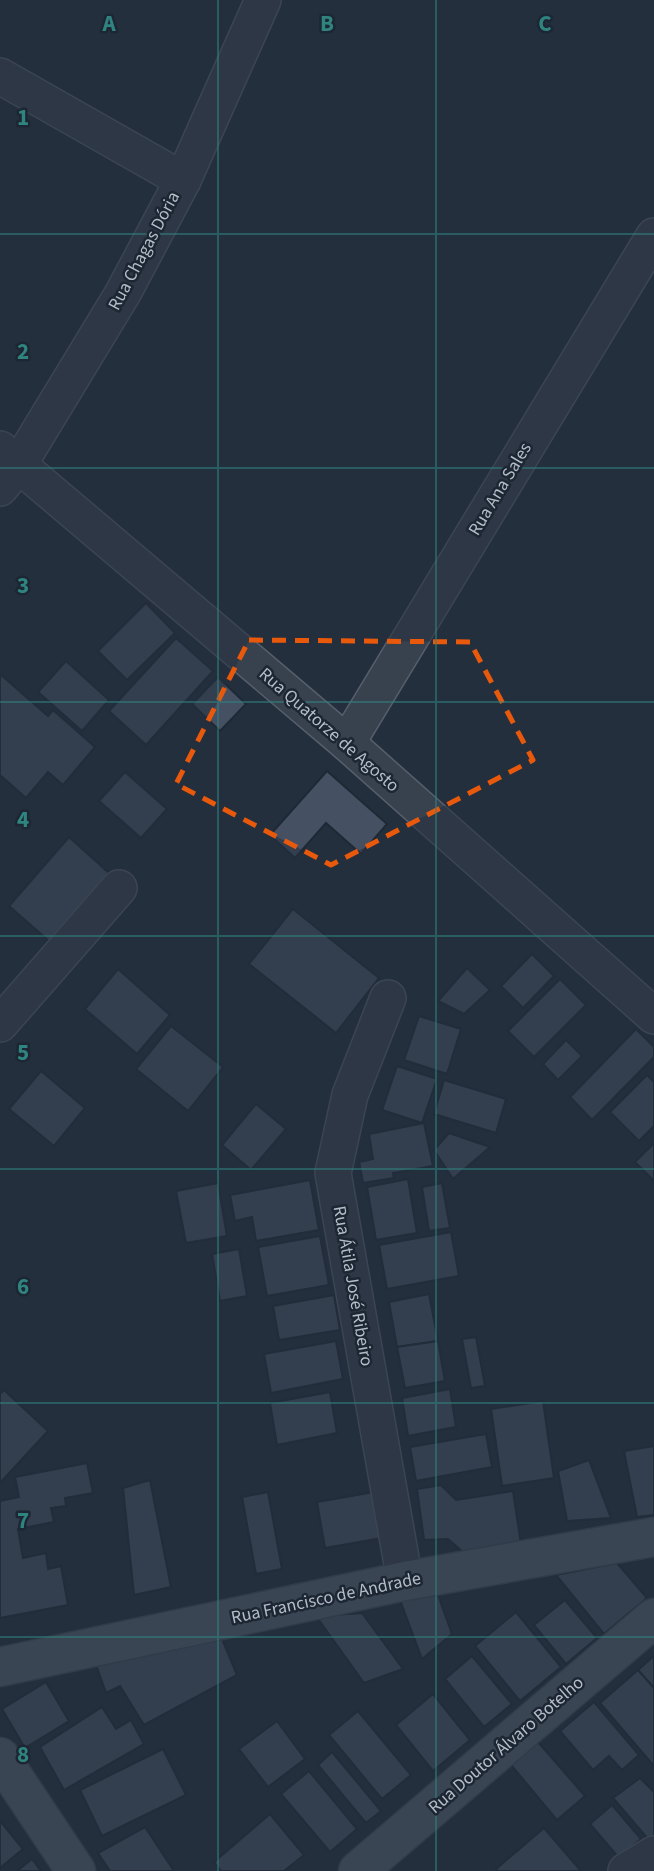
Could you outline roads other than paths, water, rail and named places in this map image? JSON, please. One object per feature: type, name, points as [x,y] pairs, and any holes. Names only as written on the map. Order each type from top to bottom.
[{"type":"main road","name":"Rua Francisco de Andrade","points":[[0,1667],[405,1581],[654,1537]]},
{"type":"main road","name":"Rua Doutor Álvaro Botelho","points":[[358,1871],[654,1618]]},
{"type":"main road","points":[[0,1757],[76,1871]]},
{"type":"street","name":"Rua Chagas Dória","points":[[6,468],[124,293],[183,180],[263,0]]},
{"type":"street","points":[[0,76],[183,180]]},
{"type":"street","name":"Rua Ana Sales","points":[[346,743],[654,236]]},
{"type":"street","name":"Rua Quatorze de Agosto","points":[[6,468],[346,743],[654,1016]]},
{"type":"street","points":[[0,1024],[119,888]]},
{"type":"street","name":"Rua Átila José Ribeiro","points":[[388,998],[350,1095],[333,1173],[405,1581]]}]
